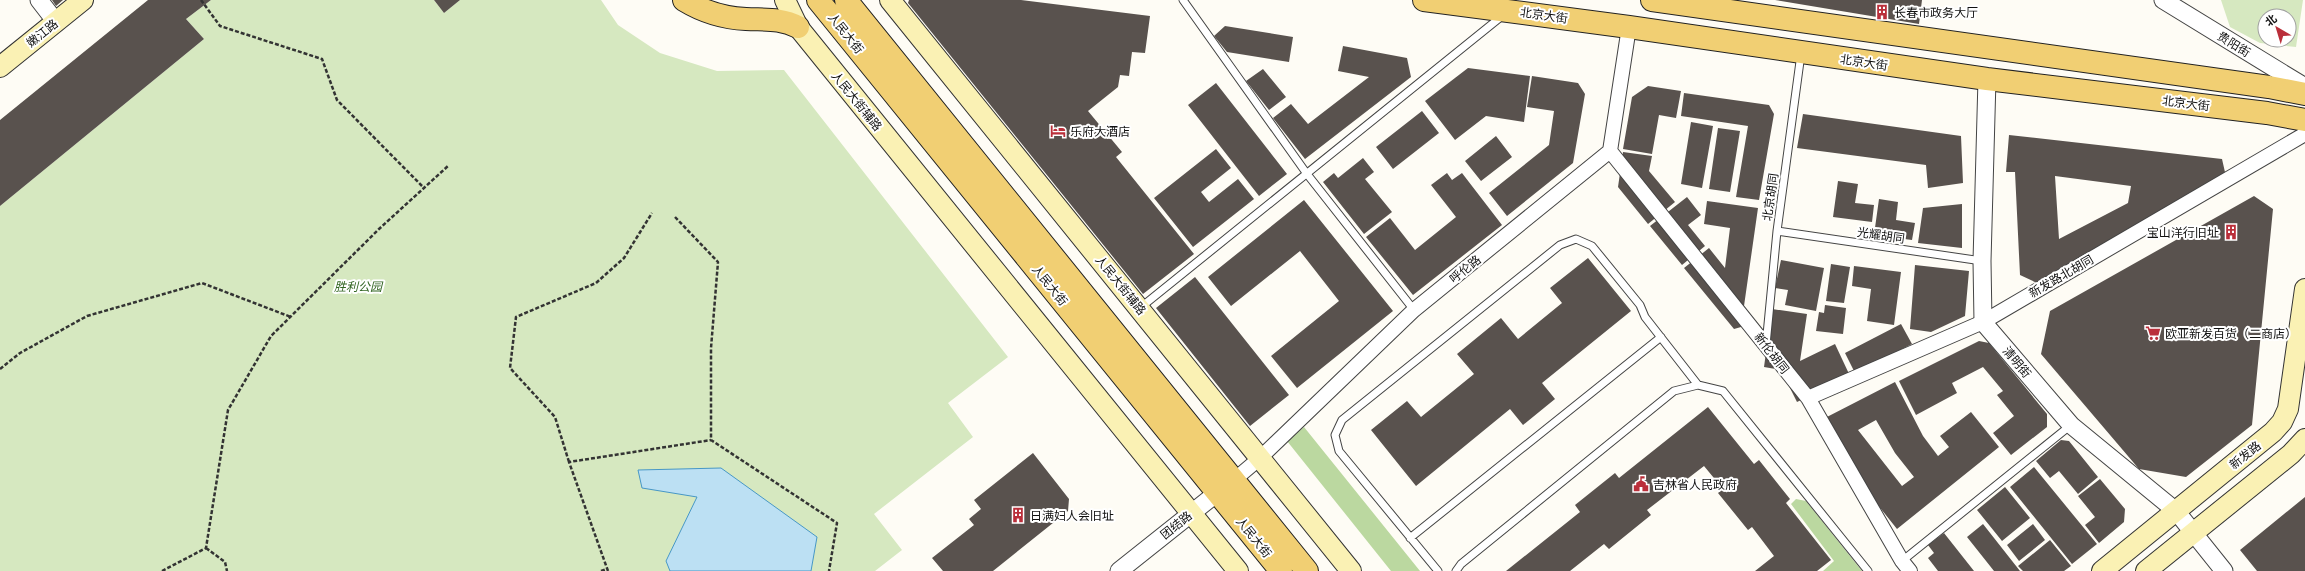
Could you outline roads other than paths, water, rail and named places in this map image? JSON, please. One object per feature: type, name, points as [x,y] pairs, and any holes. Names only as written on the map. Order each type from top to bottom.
[{"type":"main road","name":"嫩江路","points":[[0,67],[83,0]]},
{"type":"main road","points":[[684,0],[726,16],[745,19],[780,19],[798,27]]},
{"type":"main road","name":"人民大街辅路","points":[[785,0],[798,27],[1238,571]]},
{"type":"main road","name":"人民大街","points":[[818,0],[1226,486],[1307,571]]},
{"type":"main road","name":"人民大街","points":[[846,0],[1226,486],[1281,571]]},
{"type":"main road","name":"人民大街辅路","points":[[890,0],[1351,571]]},
{"type":"main road","name":"北京大街","points":[[1424,0],[1508,10],[1987,79],[2267,113],[2305,120]]},
{"type":"main road","points":[[1652,0],[2269,87],[2305,94]]},
{"type":"main road","name":"新发路","points":[[2102,571],[2273,432],[2282,422],[2290,398],[2305,289]]},
{"type":"main road","points":[[2146,571],[2291,454],[2305,439]]},
{"type":"street","points":[[39,0],[56,22]]},
{"type":"street","name":"贵阳街","points":[[2164,0],[2305,87]]},
{"type":"street","points":[[1610,151],[1629,27]]},
{"type":"street","points":[[1983,322],[1982,261],[1987,79]]},
{"type":"street","name":"新发路北胡同","points":[[1808,398],[1983,322],[2305,134]]},
{"type":"street","name":"呼伦路","points":[[1226,486],[1260,458],[1414,310],[1610,151]]},
{"type":"street","name":"新伦胡同","points":[[1610,151],[1808,398],[1906,566]]},
{"type":"street","name":"清明街","points":[[1983,322],[2071,425],[2176,511],[2224,571]]},
{"type":"street","name":"团结路","points":[[1119,571],[1226,486]]},
{"type":"lane","points":[[1183,0],[1307,174],[1414,310]]},
{"type":"lane","points":[[1139,308],[1307,174],[1508,10]]},
{"type":"lane","name":"北京胡同","points":[[1766,345],[1777,231],[1801,53]]},
{"type":"lane","name":"光耀胡同","points":[[1777,231],[1982,261]]},
{"type":"lane","points":[[1438,571],[1339,451],[1335,435],[1342,420],[1560,246],[1576,238],[1592,246],[1640,305],[1645,317],[1698,385]]},
{"type":"lane","points":[[1410,538],[1661,337]]},
{"type":"lane","points":[[1456,571],[1461,564],[1674,391],[1698,385],[1723,391],[1868,571]]},
{"type":"lane","points":[[1906,566],[2071,425]]},
{"type":"water","points":[[721,468],[817,537],[811,571],[670,571],[666,561],[697,497],[642,488],[638,470]]},
{"type":"place","name":"长春市政务大厅","points":[[1882,12]]},
{"type":"place","name":"乐府大酒店","points":[[1058,131]]},
{"type":"place","name":"宝山洋行旧址","points":[[2231,232]]},
{"type":"place","name":"欧亚新发百货（二商店）","points":[[2153,333]]},
{"type":"place","name":"吉林省人民政府","points":[[1641,484]]},
{"type":"place","name":"日满妇人会旧址","points":[[1018,515]]},
{"type":"park label","name":"胜利公园","points":[[358,286]]}]
